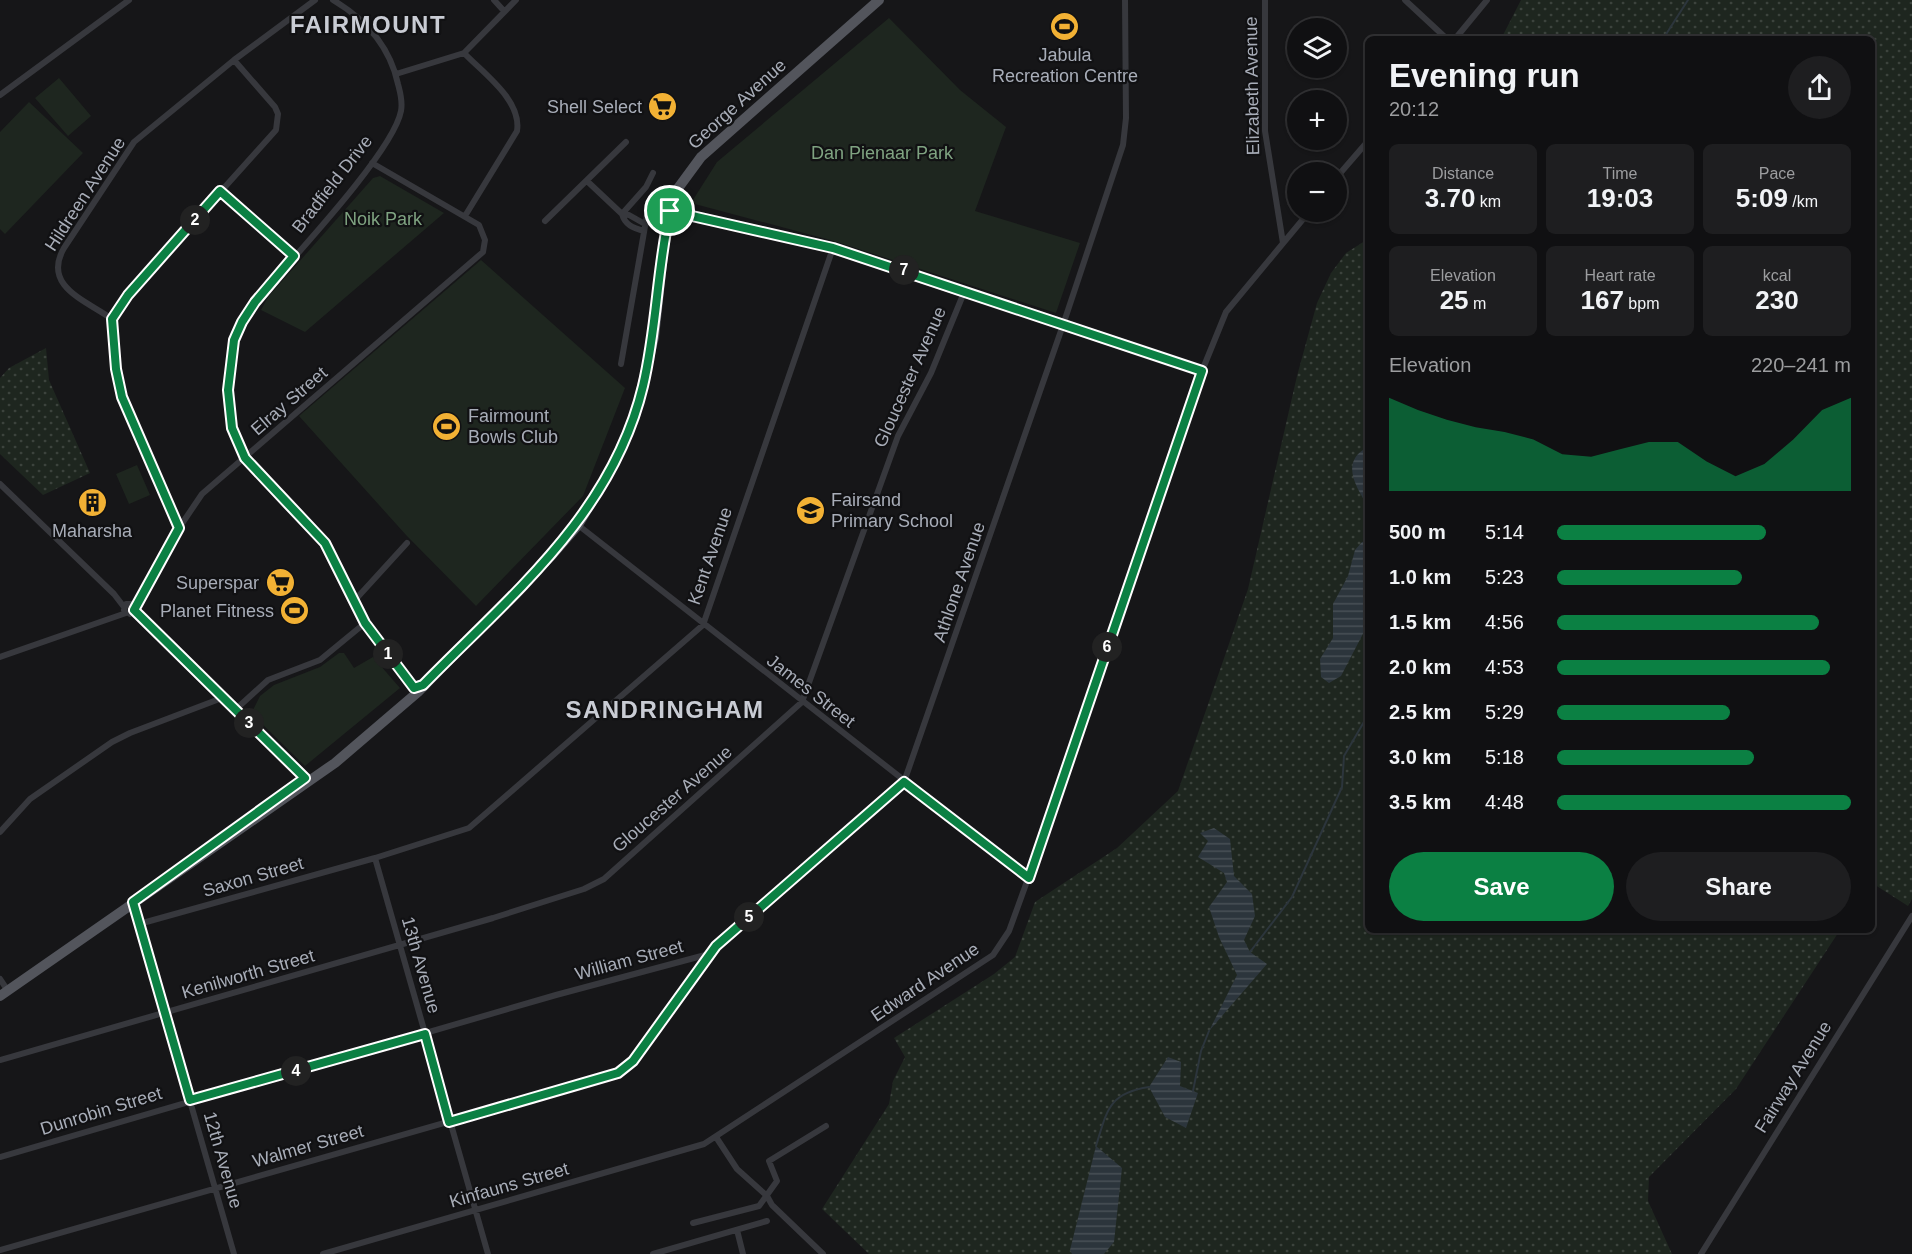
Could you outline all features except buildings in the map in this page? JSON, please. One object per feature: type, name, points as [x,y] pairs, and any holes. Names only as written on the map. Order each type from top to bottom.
[{"type":"main road","name":"George Avenue","points":[[4,993],[360,743],[535,573],[578,525],[610,471],[635,416],[654,338],[670,211],[676,191],[701,157],[879,0]]},
{"type":"street","points":[[0,94],[129,0]]},
{"type":"street","name":"Hildreen Avenue","points":[[112,319],[66,287],[56,272],[58,259],[134,142],[234,60],[315,0]]},
{"type":"street","name":"Bradfield Drive","points":[[333,0],[358,19],[384,46],[396,74],[401,112],[372,163],[255,302],[242,322],[231,351],[228,390],[230,418],[234,435],[245,458],[325,543],[365,623],[418,688]]},
{"type":"street","points":[[494,0],[504,11]]},
{"type":"street","points":[[396,74],[464,53],[516,0]]},
{"type":"street","name":"Athlone Avenue","points":[[624,1070],[709,954],[904,782],[1063,325],[1125,137],[1125,0]]},
{"type":"street","name":"Elizabeth Avenue","points":[[1265,0],[1265,131],[1283,243]]},
{"type":"street","points":[[1405,0],[1444,36]]},
{"type":"street","points":[[1457,36],[1487,0]]},
{"type":"street","points":[[372,163],[465,216],[517,131],[519,122],[515,108],[464,53]]},
{"type":"street","points":[[179,528],[122,397],[116,369],[112,319],[128,295],[272,136],[278,122],[275,107],[234,60]]},
{"type":"street","points":[[545,221],[626,142]]},
{"type":"street","points":[[1347,165],[1365,144]]},
{"type":"street","points":[[622,214],[640,194],[653,173]]},
{"type":"street","points":[[587,181],[622,214],[630,226],[645,228]]},
{"type":"street","points":[[220,191],[294,256]]},
{"type":"street","points":[[621,364],[645,228],[651,210],[659,208],[833,248],[965,290],[1202,371]]},
{"type":"street","points":[[622,214],[629,214],[645,228]]},
{"type":"street","name":"Elray Street","points":[[0,657],[129,608],[142,594],[179,528],[202,494],[483,252],[483,232],[479,225],[465,216]]},
{"type":"street","name":"Edward Avenue","points":[[704,1144],[993,955],[1009,932],[1202,371],[1226,312],[1301,222]]},
{"type":"street","name":"Kent Avenue","points":[[375,858],[469,828],[703,625],[833,248]]},
{"type":"street","name":"Gloucester Avenue","points":[[469,925],[585,890],[604,879],[802,702],[898,436],[930,373],[965,290]]},
{"type":"street","points":[[0,484],[306,780]]},
{"type":"street","name":"James Street","points":[[578,525],[1029,878]]},
{"type":"street","points":[[355,600],[406,543]]},
{"type":"street","points":[[235,710],[268,680],[320,660],[365,623]]},
{"type":"street","points":[[0,832],[30,799],[112,742],[222,698]]},
{"type":"street","name":"Saxon Street","points":[[140,924],[375,858]]},
{"type":"street","name":"13th Avenue","points":[[375,858],[488,1254]]},
{"type":"street","name":"12th Avenue","points":[[133,902],[234,1254]]},
{"type":"street","name":"Fairway Avenue","points":[[1701,1254],[1912,916]]},
{"type":"street","name":"Kenilworth Street","points":[[0,1060],[469,925]]},
{"type":"street","name":"William Street","points":[[556,995],[709,954]]},
{"type":"street","points":[[0,979],[4,993]]},
{"type":"street","name":"Dunrobin Street","points":[[0,1157],[556,995]]},
{"type":"street","name":"Walmer Street","points":[[0,1250],[624,1070]]},
{"type":"street","points":[[693,1223],[759,1206],[768,1196],[777,1178],[769,1161],[826,1126]]},
{"type":"street","points":[[716,1137],[737,1169],[768,1196],[772,1205],[822,1254]]},
{"type":"street","name":"Kinfauns Street","points":[[323,1254],[704,1144]]},
{"type":"street","points":[[653,1254],[767,1221]]},
{"type":"street","points":[[736,1230],[743,1254]]},
{"type":"green space","points":[[1521,0],[1912,0],[1912,899],[1908,906],[1875,885],[1875,36],[1503,36]]},
{"type":"green space","name":"Dan Pienaar Park","points":[[889,18],[960,90],[1006,127],[975,211],[1080,243],[1056,313],[834,241],[691,203],[717,162]]},
{"type":"green space","points":[[59,78],[91,116],[68,136],[35,98]]},
{"type":"green space","points":[[29,102],[83,153],[5,234],[0,229],[0,132]]},
{"type":"green space","name":"Noik Park","points":[[380,176],[444,213],[305,332],[261,310],[268,297],[373,178]]},
{"type":"green space","points":[[1365,241],[1365,933],[1838,933],[1736,1089],[1649,1177],[1648,1201],[1672,1254],[869,1254],[822,1209],[889,1104],[893,1081],[905,1057],[894,1038],[994,974],[1015,957],[1035,902],[1117,848],[1178,791],[1248,589],[1297,376],[1317,303],[1331,273],[1346,253]]},
{"type":"green space","points":[[481,260],[625,388],[583,496],[476,606],[406,535],[299,416]]},
{"type":"green space","points":[[46,348],[49,380],[90,473],[43,495],[0,454],[0,378],[9,368]]},
{"type":"green space","points":[[137,465],[150,495],[129,504],[116,474]]},
{"type":"green space","points":[[339,653],[344,653],[354,668],[373,657],[400,688],[305,766],[256,718],[253,710],[260,696],[274,685],[320,667]]},
{"type":"shaded area","points":[[1365,449],[1365,501],[1355,482],[1352,467],[1359,453]]},
{"type":"shaded area","points":[[1365,542],[1365,630],[1341,676],[1329,683],[1321,677],[1320,659],[1333,638],[1333,604],[1348,576],[1355,550]]},
{"type":"shaded area","points":[[1214,828],[1230,839],[1234,876],[1252,894],[1255,916],[1244,940],[1250,952],[1267,964],[1209,1031],[1237,975],[1219,937],[1209,907],[1227,882],[1224,873],[1198,857],[1208,841],[1200,833]]},
{"type":"shaded area","points":[[1168,1057],[1181,1062],[1180,1086],[1198,1093],[1186,1128],[1165,1117],[1149,1087]]},
{"type":"shaded area","points":[[1096,1146],[1122,1168],[1114,1242],[1104,1254],[1072,1254],[1070,1250]]},
{"type":"waterway","points":[[1665,36],[1688,0]]},
{"type":"waterway","points":[[1250,952],[1292,897],[1342,787],[1344,756],[1365,720]]},
{"type":"waterway","points":[[1193,1091],[1201,1051],[1209,1031]]},
{"type":"waterway","points":[[1096,1146],[1107,1114],[1117,1099],[1135,1090],[1149,1087]]},
{"type":"place","name":"Jabula Recreation Centre","points":[[1065,26]]},
{"type":"place","name":"Shell Select","points":[[663,107]]},
{"type":"place","name":"Fairmount Bowls Club","points":[[447,426]]},
{"type":"place","name":"Maharsha","points":[[92,502]]},
{"type":"place","name":"Fairsand Primary School","points":[[810,510]]},
{"type":"place","name":"Superspar","points":[[280,583]]},
{"type":"place","name":"Planet Fitness","points":[[295,611]]},
{"type":"district","name":"FAIRMOUNT","points":[[368,25]]},
{"type":"district","name":"SANDRINGHAM","points":[[665,710]]},
{"type":"route","points":[[220,191],[294,256],[255,302],[234,340],[228,390],[232,428],[245,458],[325,543],[365,623],[414,688],[423,685],[552,555],[578,525],[610,471],[635,416],[643,388],[654,338],[666,227],[670,211],[833,248],[965,290],[1202,371],[1029,878],[904,782],[716,946],[633,1061],[618,1073],[449,1122],[425,1034],[190,1100],[133,902],[236,830],[257,811],[305,778],[134,610],[179,528],[126,408],[118,384],[112,319],[116,311],[220,191]]}]
